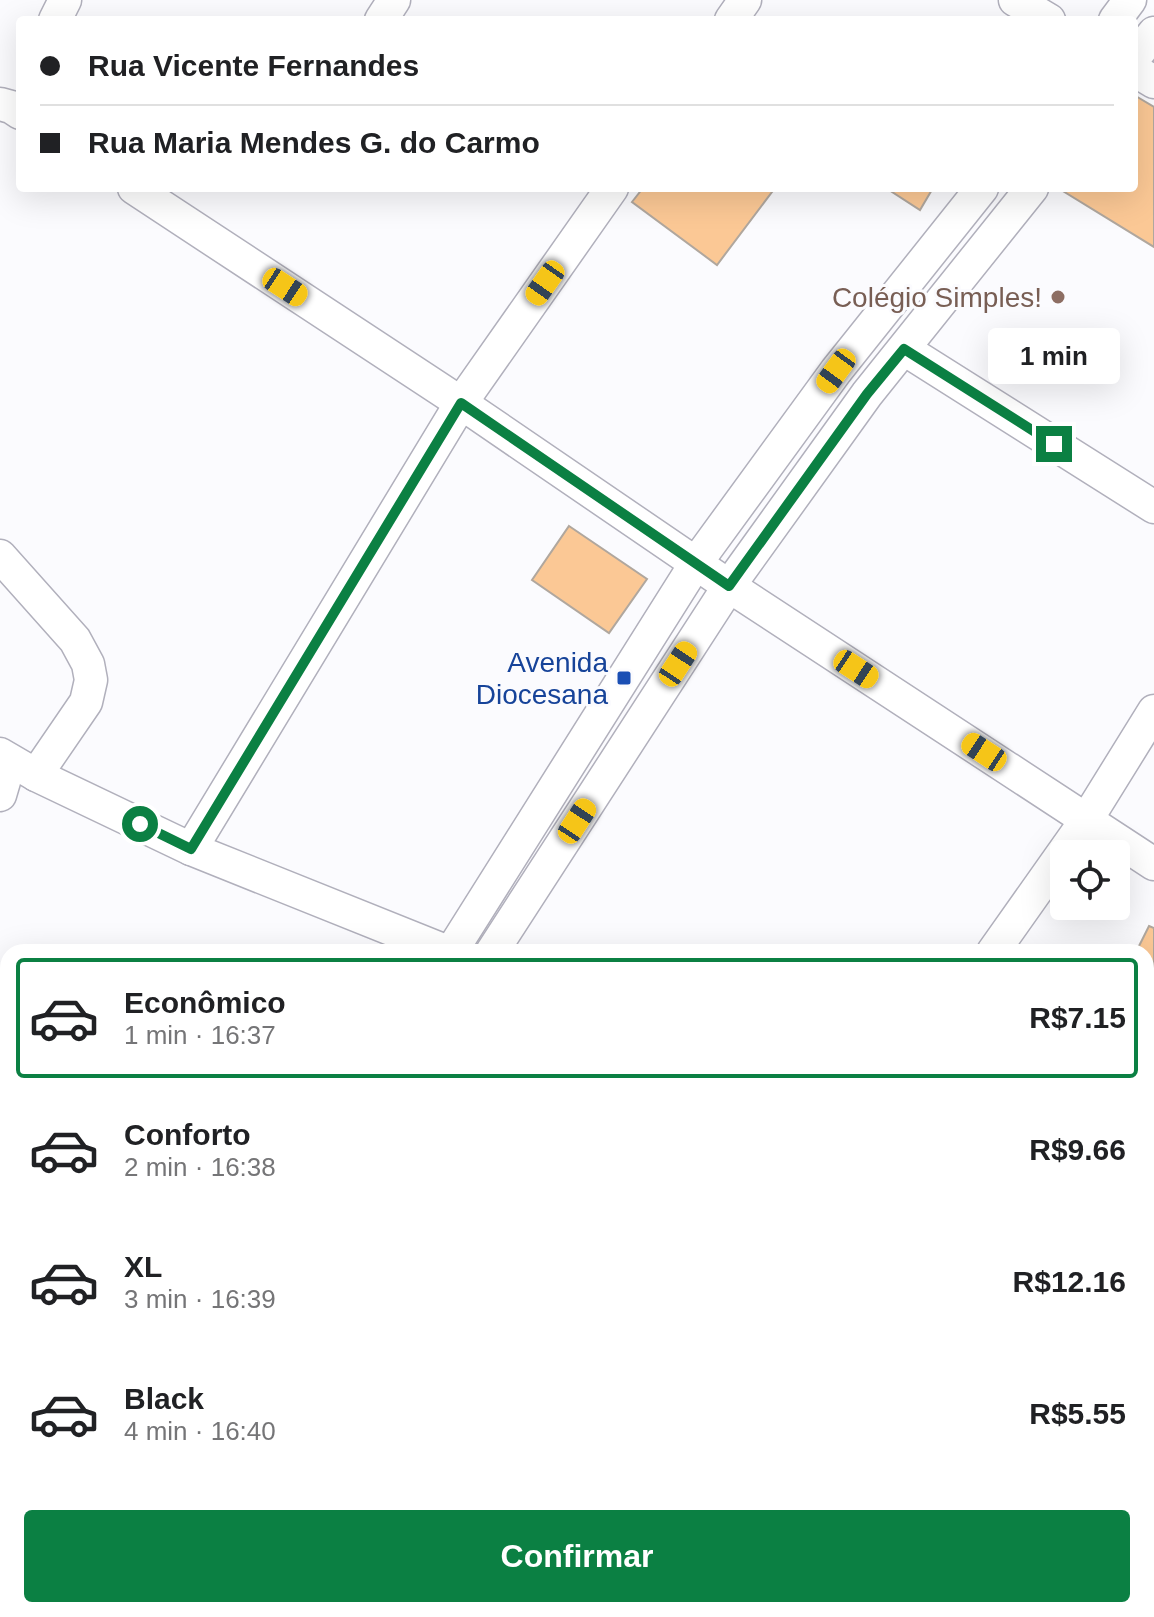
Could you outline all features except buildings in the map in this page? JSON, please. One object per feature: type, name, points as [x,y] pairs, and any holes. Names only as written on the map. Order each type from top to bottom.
[{"type":"street","points":[[1015,0],[1042,16]]},
{"type":"street","points":[[1138,53],[1154,33]]},
{"type":"street","points":[[140,192],[461,403],[729,586],[1154,864]]},
{"type":"street","points":[[191,849],[461,403],[609,192]]},
{"type":"street","points":[[455,944],[696,563],[836,371],[979,192]]},
{"type":"street","points":[[497,944],[729,586],[867,394],[1029,192]]},
{"type":"street","points":[[904,349],[1154,507]]},
{"type":"street","points":[[836,371],[867,394]]},
{"type":"street","points":[[0,556],[75,640],[88,664],[91,680],[86,702],[15,763],[0,795]]},
{"type":"street","points":[[999,944],[1087,819],[1154,711]]},
{"type":"street","points":[[15,763],[191,849],[430,944]]},
{"type":"place","name":"Colégio Simples!","points":[[1058,297]]},
{"type":"place","name":"Avenida Diocesana","points":[[624,678]]},
{"type":"route","points":[[140,824],[191,849],[461,403],[729,586],[867,394],[904,349],[1054,444]]}]
